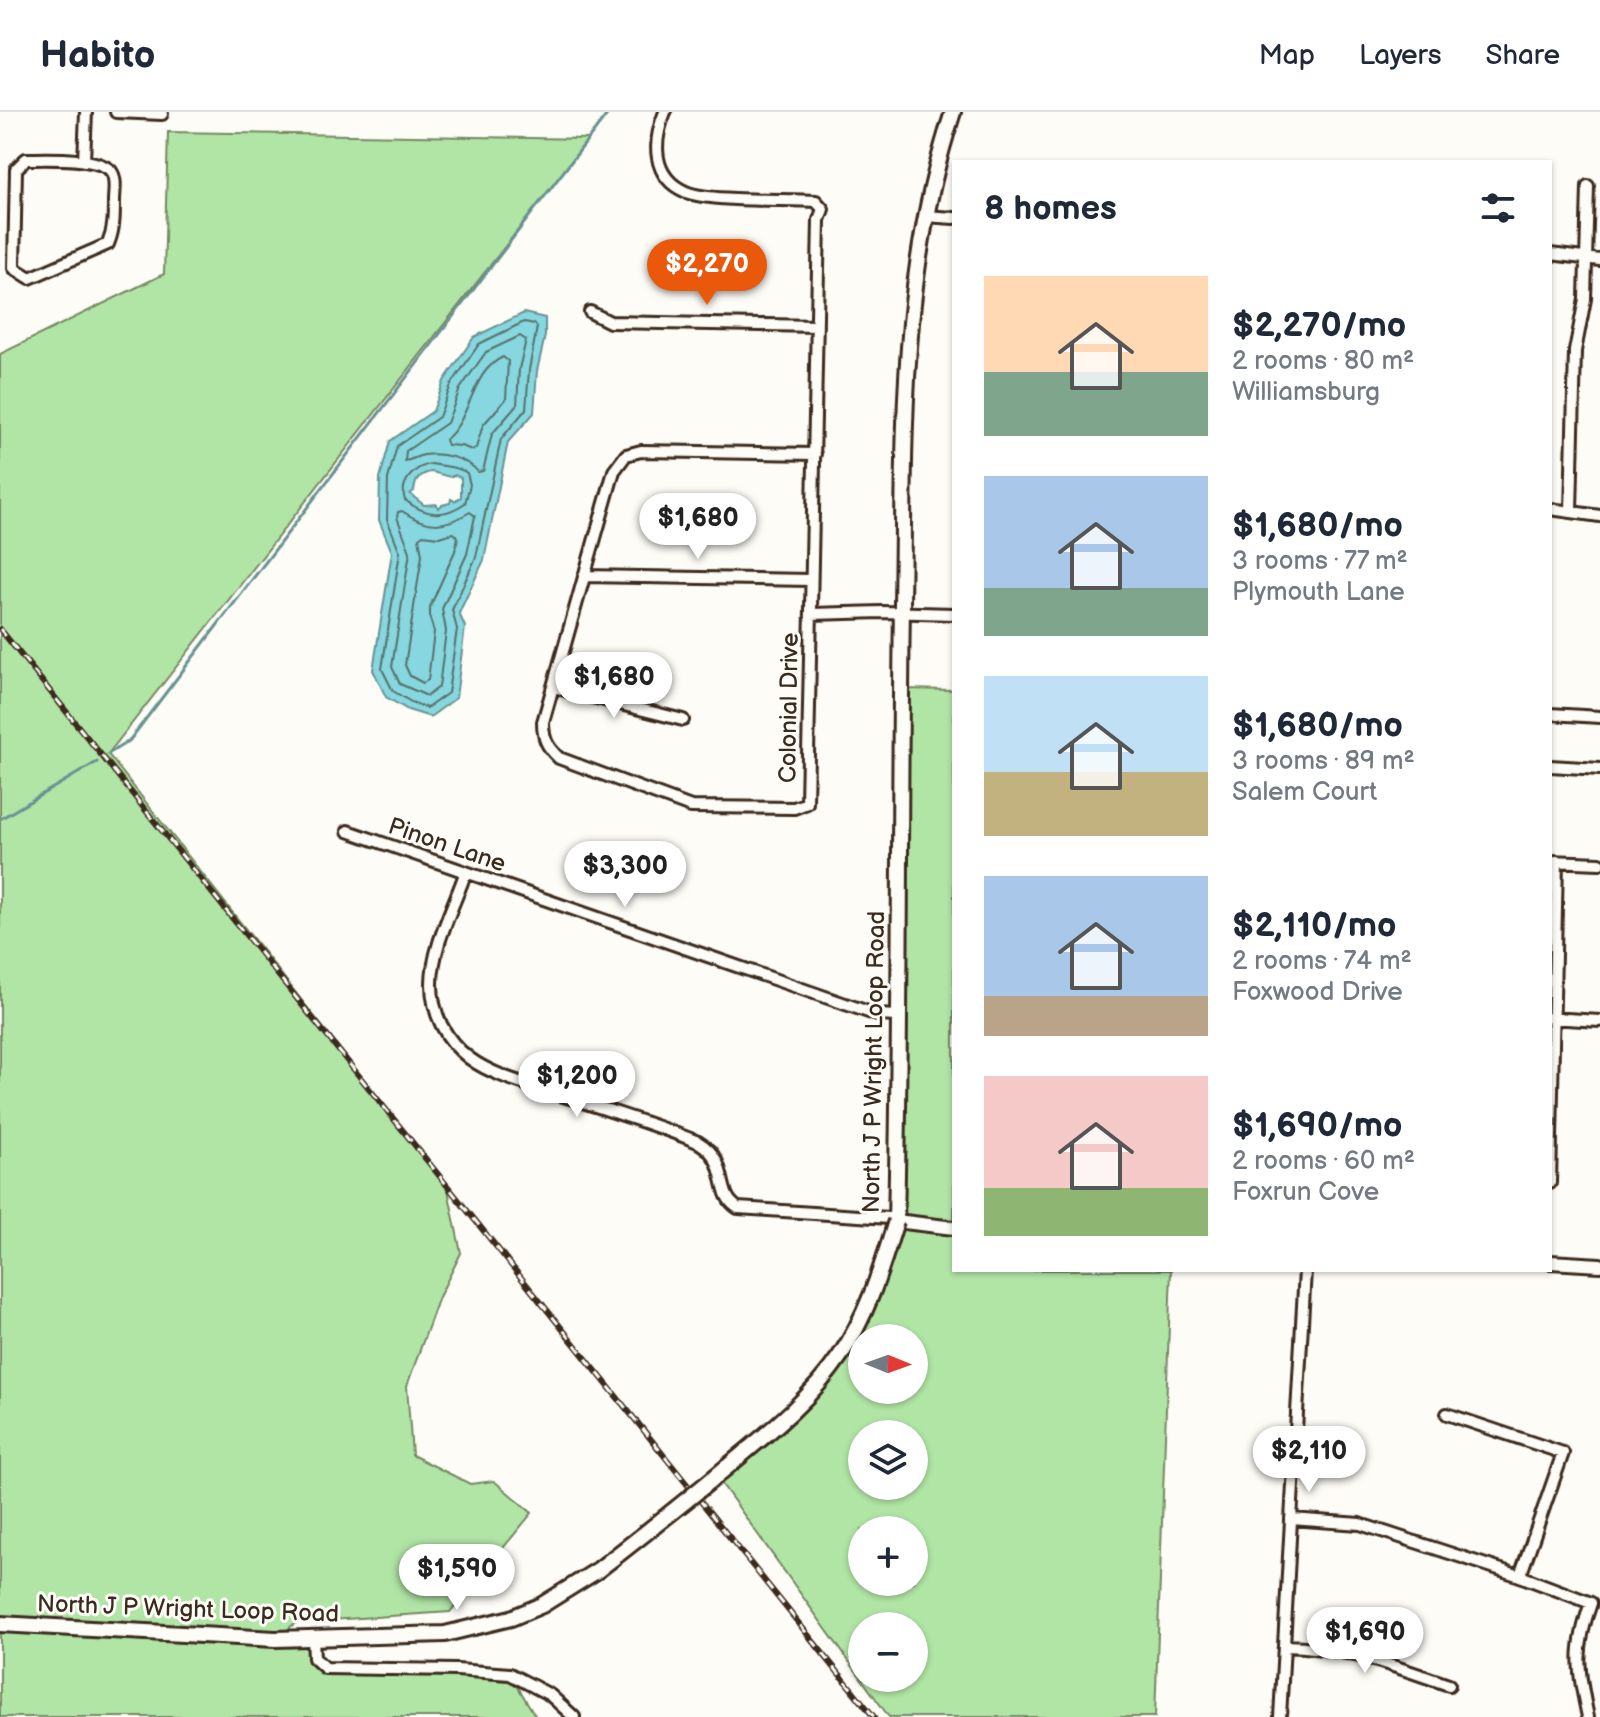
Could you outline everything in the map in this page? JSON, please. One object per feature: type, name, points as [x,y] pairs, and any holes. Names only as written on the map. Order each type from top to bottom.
[{"type":"main road","name":"North J P Wright Loop Road","points":[[0,1624],[275,1639],[432,1635],[511,1618],[542,1605],[598,1570],[779,1424],[839,1357],[875,1290],[896,1221],[907,363],[911,306],[925,216],[950,112]]},
{"type":"street","points":[[84,161],[86,112]]},
{"type":"street","points":[[116,112],[162,114]]},
{"type":"street","name":"Colonial Drive","points":[[553,687],[543,722],[543,736],[549,749],[559,758],[691,807],[794,808],[807,803],[819,220],[823,209],[816,201],[701,196],[680,189],[662,170],[655,148],[665,112]]},
{"type":"street","points":[[26,159],[84,161],[104,166],[112,172],[115,181],[113,231],[108,244],[30,278],[14,268],[16,169],[26,159]]},
{"type":"street","points":[[1571,511],[1575,351],[1585,299],[1588,186]]},
{"type":"street","points":[[925,216],[952,218]]},
{"type":"street","points":[[1552,254],[1600,260]]},
{"type":"street","points":[[590,312],[610,322],[817,326]]},
{"type":"street","points":[[683,720],[553,687],[614,471],[626,455],[641,451],[815,454]]},
{"type":"street","points":[[1552,509],[1600,516]]},
{"type":"street","points":[[584,576],[811,580]]},
{"type":"street","name":"Colonial Drive","points":[[811,614],[952,614]]},
{"type":"street","points":[[1552,714],[1600,717]]},
{"type":"street","points":[[1552,766],[1600,769]]},
{"type":"street","name":"Pinon Lane","points":[[348,831],[877,1015],[897,1016]]},
{"type":"street","points":[[1552,966],[1554,861],[1600,863]]},
{"type":"street","points":[[465,874],[437,953],[432,982],[434,1008],[439,1022],[468,1058],[527,1084],[698,1142],[718,1161],[726,1199],[738,1208],[889,1218],[952,1228]]},
{"type":"street","points":[[1552,1018],[1600,1021]]},
{"type":"street","points":[[1552,1262],[1600,1265]]},
{"type":"street","points":[[1280,1717],[1305,1272]]},
{"type":"street","points":[[1447,1414],[1563,1453],[1520,1576]]},
{"type":"street","points":[[1291,1519],[1360,1524],[1520,1576],[1591,1603],[1578,1655],[1588,1717]]},
{"type":"street","points":[[313,1637],[314,1658],[325,1668],[510,1674],[550,1695],[574,1717]]},
{"type":"street","points":[[1284,1646],[1352,1653],[1449,1685]]},
{"type":"green space","points":[[168,132],[589,139],[108,754],[447,1185],[461,1253],[439,1297],[407,1386],[412,1455],[470,1484],[494,1481],[532,1513],[450,1612],[315,1621],[300,1619],[276,1639],[311,1640],[314,1658],[325,1668],[510,1674],[536,1717],[0,1717],[0,354],[164,274]]},
{"type":"green space","points":[[901,689],[952,690],[952,1272],[1171,1272],[1155,1717],[889,1717],[871,1692],[928,1692],[928,1612],[848,1612],[848,1660],[716,1476],[839,1357],[848,1336],[848,1404],[928,1404],[928,1324],[853,1324],[889,1242]]},
{"type":"water","points":[[524,313],[545,318],[534,413],[508,442],[484,560],[459,613],[465,627],[456,698],[430,717],[408,710],[386,697],[373,670],[392,552],[379,520],[380,478],[390,441],[433,411],[444,381],[474,337]],"holes":[[[432,472],[450,477],[455,475],[461,478],[461,497],[455,501],[451,499],[450,503],[438,508],[437,504],[424,505],[410,494],[419,477],[425,474]]]},
{"type":"waterway","points":[[108,754],[129,741],[609,112]]},
{"type":"waterway","points":[[0,819],[97,762]]},
{"type":"railway","points":[[0,629],[874,1717]]}]
